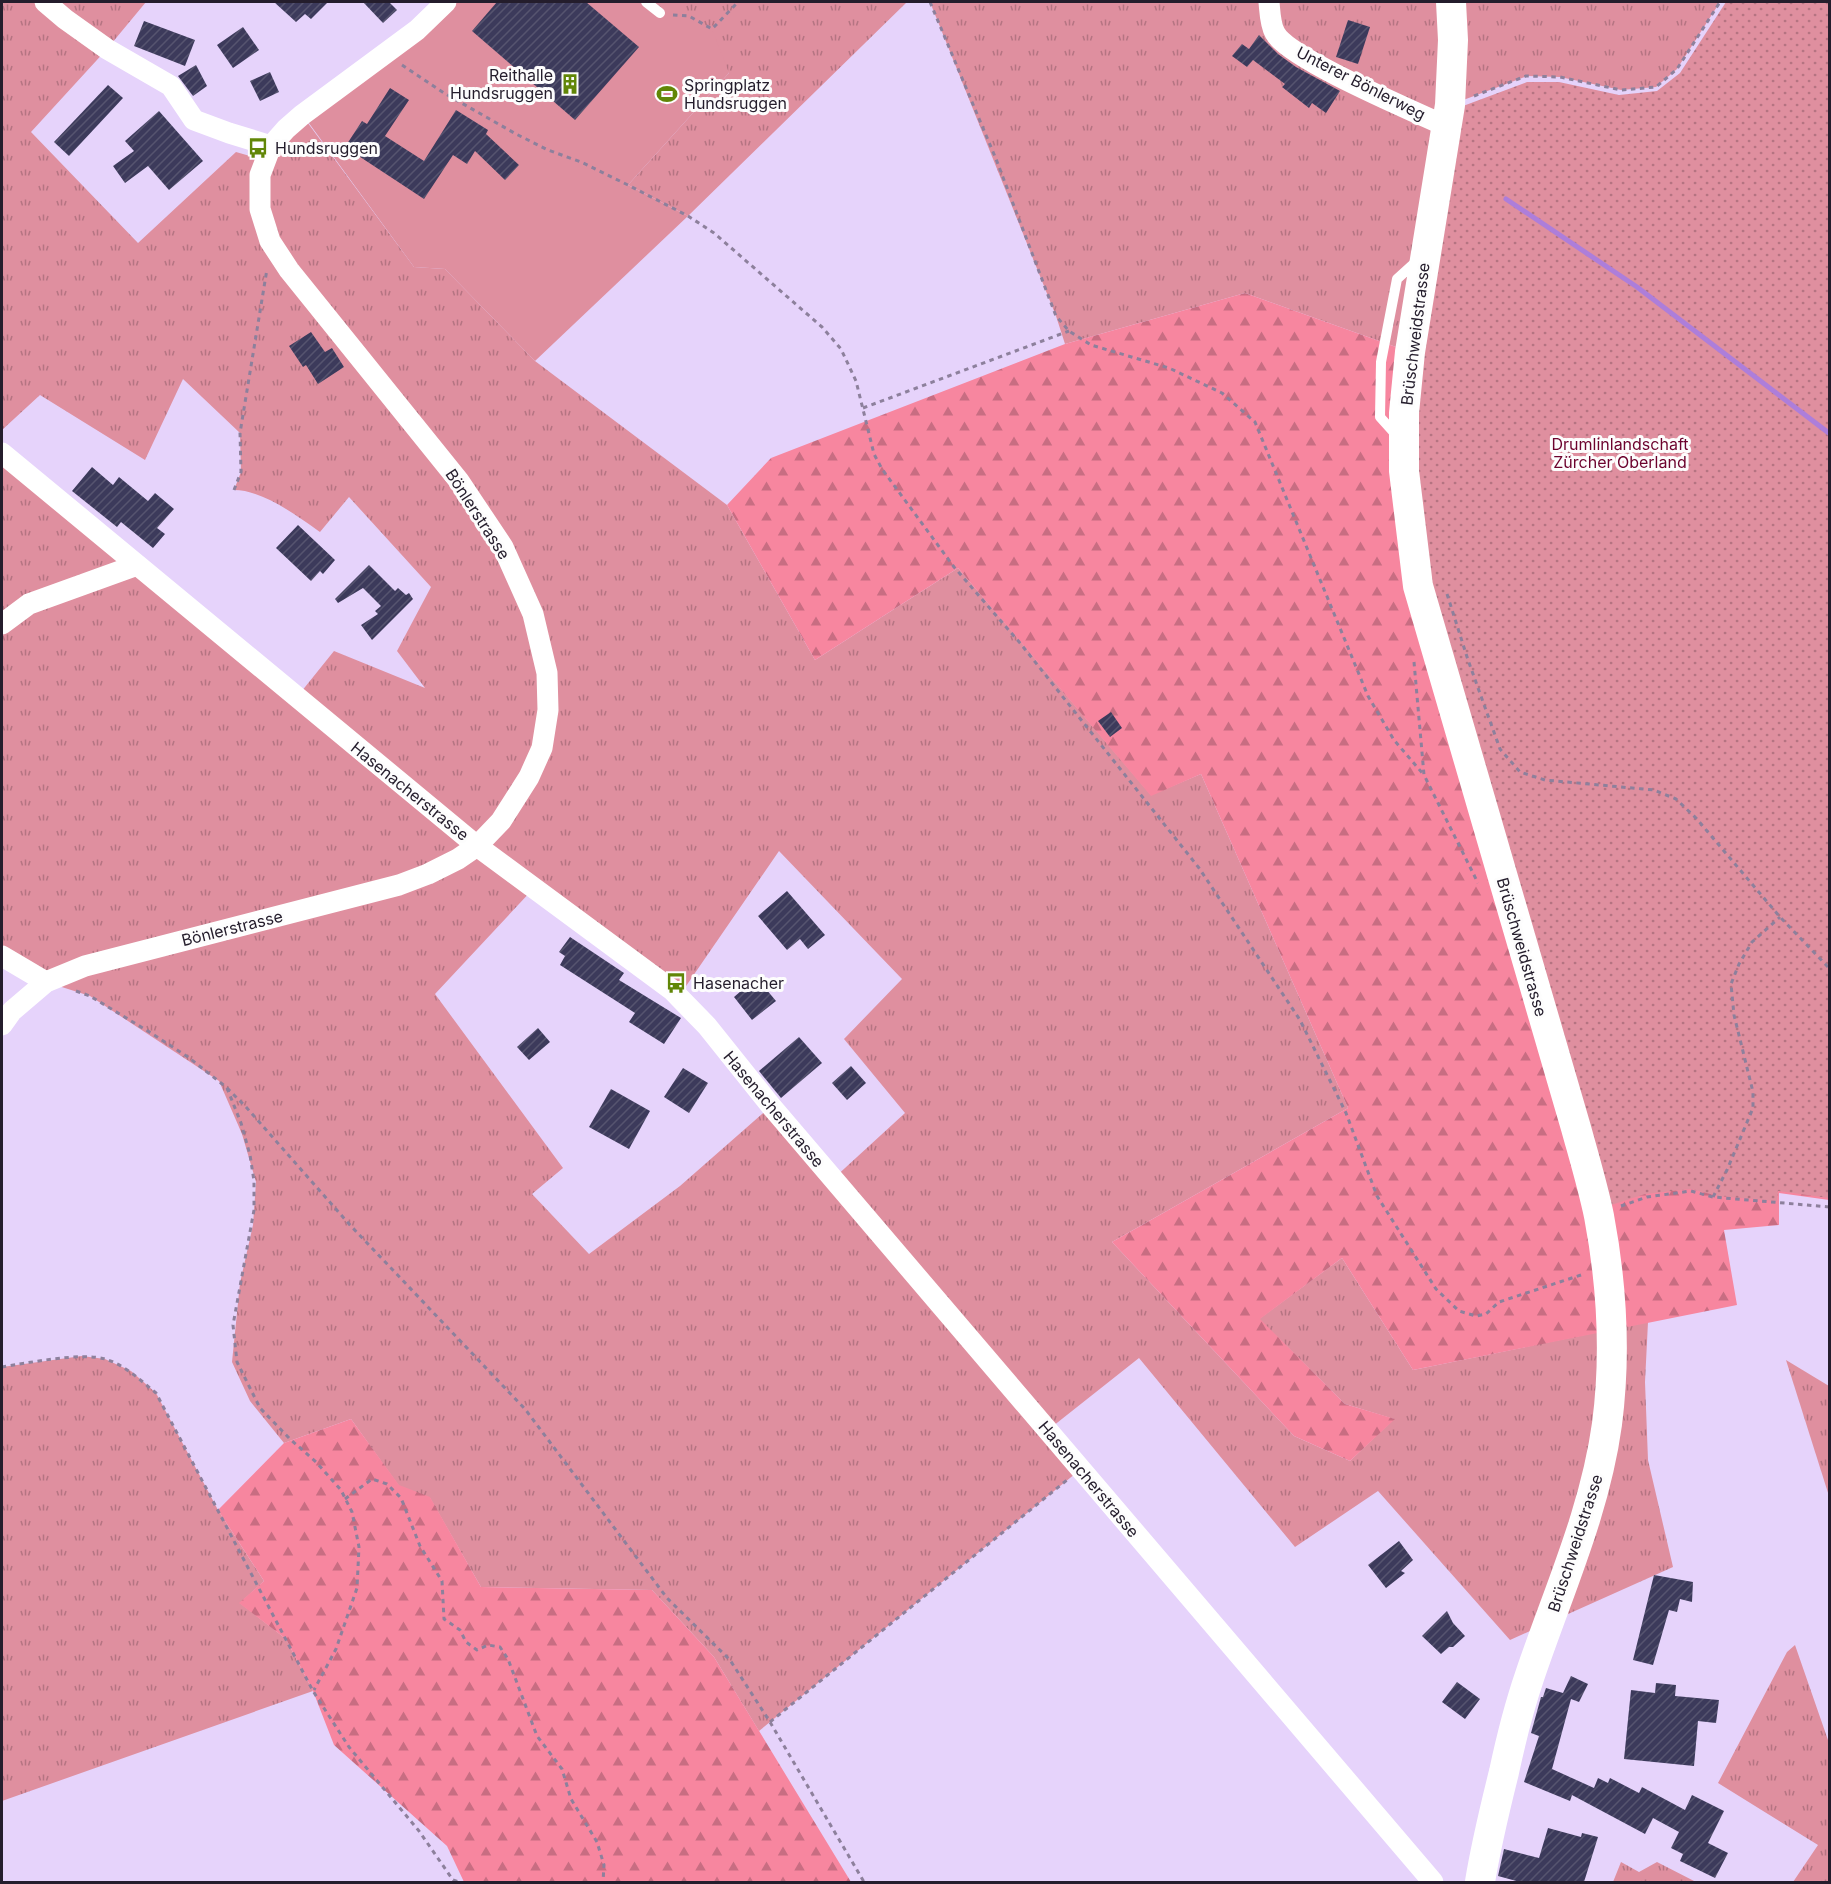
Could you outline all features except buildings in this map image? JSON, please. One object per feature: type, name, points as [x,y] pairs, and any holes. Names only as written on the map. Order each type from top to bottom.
[{"type":"street","points":[[45,2],[64,19],[107,49],[171,86],[194,120],[271,146]]},
{"type":"street","name":"Bönlerstrasse","points":[[2,1025],[12,1011],[46,982],[85,966],[399,885],[458,859],[477,846],[501,821],[529,777],[542,748],[548,710],[547,673],[532,614],[504,547],[459,481],[289,270],[270,241],[260,209],[260,176],[271,146],[286,129],[417,30],[446,2]]},
{"type":"street","name":"Unterer Bönlerweg","points":[[1269,2],[1275,34],[1285,45],[1364,89],[1449,116]]},
{"type":"street","name":"Brüschweidstrasse","points":[[1451,2],[1453,40],[1449,116],[1425,253],[1410,352],[1404,413],[1404,471],[1418,586],[1576,1128],[1598,1214],[1608,1272],[1612,1316],[1611,1380],[1607,1424],[1599,1467],[1580,1540],[1529,1676],[1517,1716],[1486,1843],[1480,1882]]},
{"type":"street","name":"Hasenacherstrasse","points":[[2,453],[477,846],[672,990],[706,1026],[771,1106],[1433,1882]]},
{"type":"street","points":[[2,624],[28,604],[136,566]]},
{"type":"street","points":[[2,957],[46,982]]},
{"type":"lane","points":[[646,2],[660,13]]},
{"type":"path","points":[[660,13],[689,16],[712,28],[738,2]]},
{"type":"path","points":[[930,2],[996,159],[1056,316],[1069,331],[1091,345],[1169,368],[1222,393],[1254,422],[1368,696],[1395,740],[1424,775],[1481,888]]},
{"type":"path","points":[[1449,116],[1527,76],[1560,77],[1621,90],[1656,87],[1677,69],[1720,2]]},
{"type":"path","points":[[387,52],[399,63],[444,93],[516,134],[548,150],[581,162],[688,216],[714,233],[829,334],[841,349],[856,381],[874,454],[882,469],[954,567],[1020,643],[1199,868],[1300,1020],[1346,1113],[1377,1196],[1436,1289],[1459,1311],[1476,1316],[1486,1314],[1499,1302],[1561,1281]]},
{"type":"path","points":[[234,490],[241,472],[240,433],[270,241]]},
{"type":"path","points":[[863,408],[1069,331]]},
{"type":"path","points":[[1444,585],[1500,749],[1520,772],[1545,780],[1654,790],[1676,800],[1696,818],[1780,917],[1830,969]]},
{"type":"path","points":[[1414,659],[1424,775]]},
{"type":"path","points":[[1713,1197],[1753,1108],[1753,1092],[1734,1015],[1731,984],[1752,942],[1780,917]]},
{"type":"path","points":[[46,982],[90,996],[152,1032],[226,1087],[350,1225],[525,1409],[667,1598],[730,1660],[770,1722],[864,1882]]},
{"type":"path","points":[[226,1087],[241,1123],[254,1181],[254,1210],[233,1325],[237,1362],[260,1408],[316,1462],[341,1490],[352,1512],[359,1547],[357,1588],[336,1649],[313,1691]]},
{"type":"path","points":[[1598,1214],[1647,1197],[1691,1191],[1713,1197],[1830,1207]]},
{"type":"path","points":[[2,1366],[82,1356],[105,1359],[131,1371],[156,1393],[313,1691],[349,1748],[419,1831],[453,1881],[459,1882]]},
{"type":"path","points":[[770,1722],[1081,1469]]},
{"type":"path","points":[[345,1499],[372,1479],[387,1484],[401,1498],[420,1546],[442,1581],[444,1619],[460,1630],[466,1642],[477,1650],[488,1645],[500,1647],[508,1659],[537,1737],[562,1769],[571,1799],[597,1842],[603,1865],[603,1882]]},
{"type":"green space","points":[[2,2],[146,2],[107,49],[31,132],[138,243],[236,152],[264,160],[302,115],[414,267],[445,269],[535,361],[727,505],[815,660],[958,568],[1151,795],[1201,774],[1348,1108],[1112,1242],[1294,1436],[1350,1461],[1394,1419],[1345,1404],[1259,1319],[1342,1258],[1413,1370],[1648,1322],[1645,1382],[1648,1460],[1673,1567],[1510,1640],[1378,1491],[1295,1547],[1139,1358],[1048,1430],[1081,1469],[759,1731],[714,1657],[652,1590],[481,1587],[430,1498],[399,1486],[351,1419],[284,1443],[250,1401],[232,1362],[240,1283],[253,1225],[256,1182],[242,1134],[219,1081],[90,996],[46,982],[2,956],[2,453],[297,697],[334,651],[425,688],[397,651],[431,587],[349,497],[320,532],[268,499],[245,491],[234,490],[241,472],[240,433],[183,379],[145,460],[40,395],[2,430]],"holes":[[[779,851],[902,979],[844,1039],[905,1113],[833,1179],[771,1106],[680,1186],[589,1254],[532,1194],[563,1168],[435,994],[533,889],[684,989]]]},
{"type":"green space","points":[[446,2],[646,2],[660,13],[689,16],[712,29],[729,73],[628,185],[688,216],[535,361],[445,269],[414,267],[303,115]]},
{"type":"green space","points":[[646,2],[907,2],[688,216],[628,185],[729,73]]},
{"type":"green space","points":[[930,2],[1720,2],[1677,69],[1656,87],[1621,90],[1560,77],[1527,76],[1450,105],[1410,352],[1245,293],[1065,344],[1056,316]]},
{"type":"green space","name":"Drumlinlandschaft Zürcher Oberland","points":[[1726,2],[1829,2],[1829,1198],[1778,1191],[1777,1201],[1718,1196],[1691,1189],[1645,1194],[1602,1208],[1424,589],[1410,420],[1455,109],[1527,82],[1559,82],[1619,95],[1657,91],[1680,73]]},
{"type":"green space","points":[[1245,293],[1410,352],[1829,979],[1829,1200],[1779,1193],[1779,1225],[1724,1230],[1737,1305],[1413,1370],[1342,1258],[1260,1319],[1345,1404],[1395,1419],[1350,1461],[1294,1436],[1112,1242],[1348,1108],[1201,774],[1151,796],[958,568],[815,660],[727,505],[771,458],[1065,344]]},
{"type":"green space","points":[[82,1356],[105,1359],[131,1371],[156,1393],[218,1510],[264,1581],[240,1603],[286,1639],[313,1691],[2,1801],[2,1367]]},
{"type":"green space","points":[[1786,1360],[1829,1386],[1829,1496]]},
{"type":"green space","points":[[351,1419],[399,1485],[430,1497],[481,1587],[652,1590],[714,1657],[851,1882],[464,1882],[447,1846],[334,1745],[313,1691],[286,1639],[239,1603],[264,1581],[218,1510],[284,1443]]},
{"type":"green space","points":[[1795,1645],[1829,1743],[1829,1882],[1793,1882],[1818,1845],[1718,1783],[1787,1652]]},
{"type":"green space","points":[[1621,1862],[1639,1872],[1657,1862],[1696,1882],[1613,1882]]},
{"type":"waterway","points":[[1506,199],[1637,287],[1830,434]]},
{"type":"place","name":"Reithalle Hundsruggen","points":[[570,84]]},
{"type":"place","name":"Springplatz Hundsruggen","points":[[667,94]]},
{"type":"place","name":"Hundsruggen","points":[[258,148]]},
{"type":"place","name":"Hasenacher","points":[[676,983]]}]
